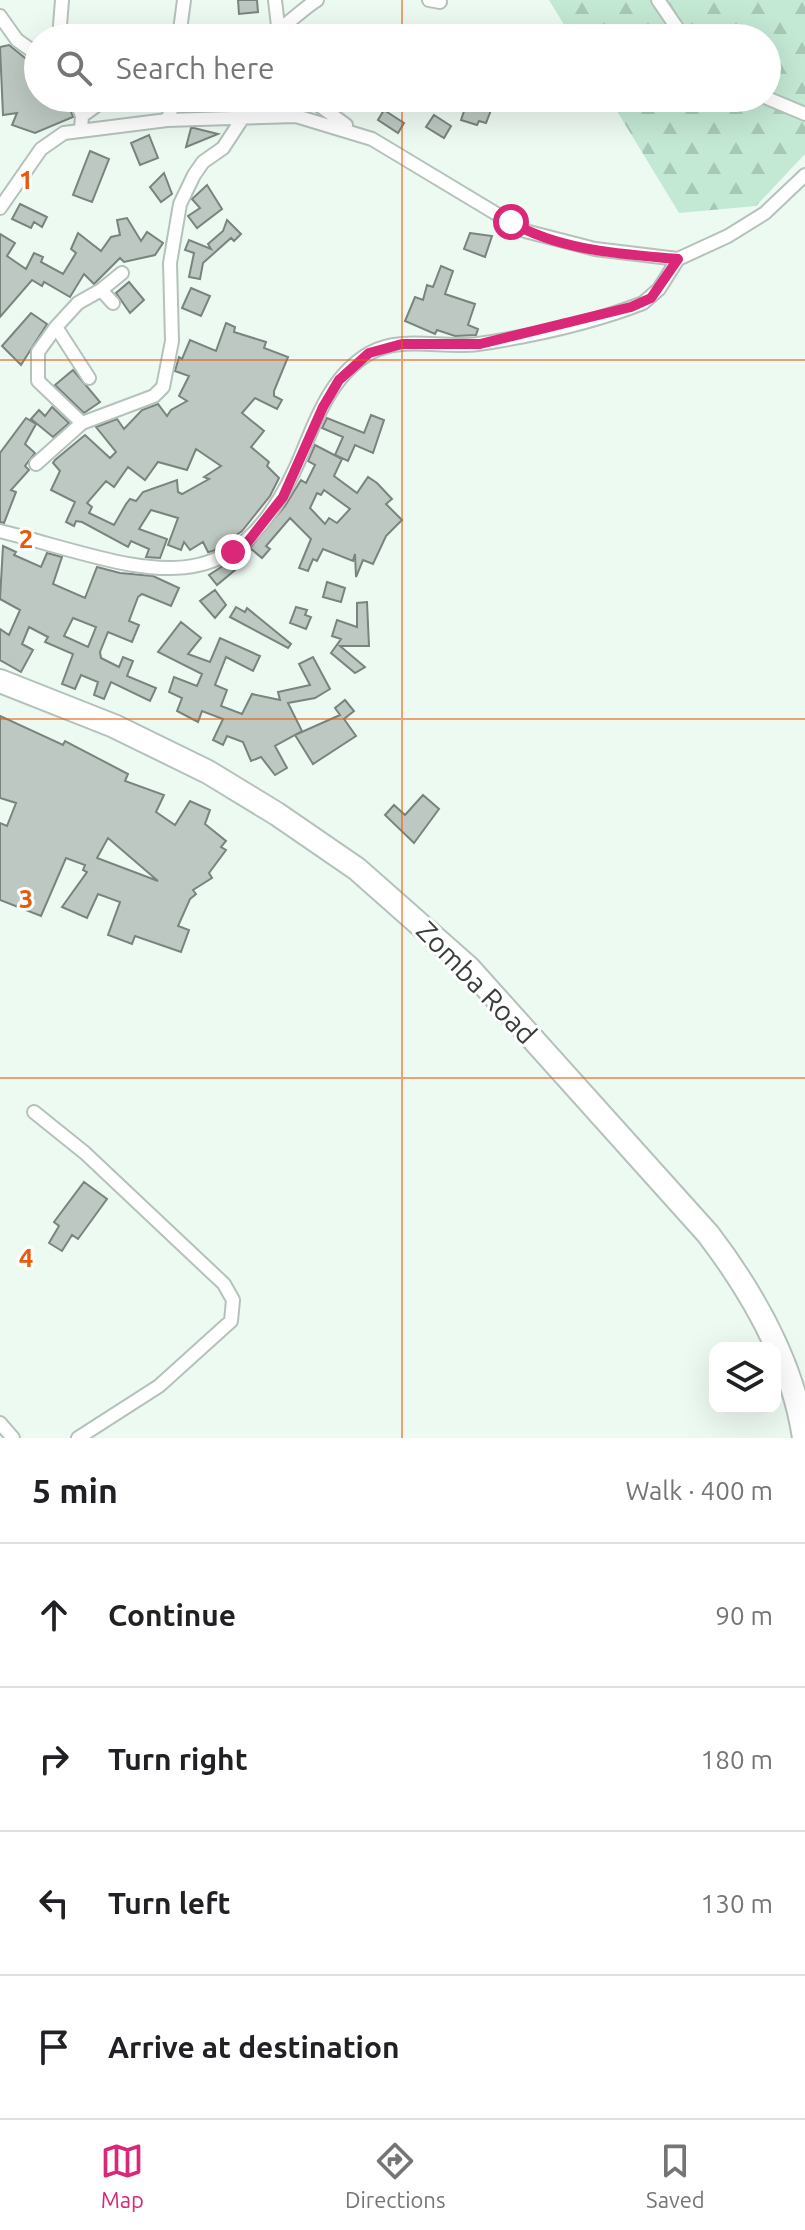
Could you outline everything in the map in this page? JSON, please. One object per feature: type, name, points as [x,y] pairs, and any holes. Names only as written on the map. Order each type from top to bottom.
[{"type":"highway","name":"Zomba Road","points":[[0,681],[128,733],[243,792],[357,869],[469,968],[708,1234],[735,1269],[772,1337],[804,1438]]},
{"type":"street","points":[[60,24],[62,0]]},
{"type":"street","points":[[182,24],[184,0]]},
{"type":"street","points":[[275,0],[277,24]]},
{"type":"street","points":[[289,24],[317,0]]},
{"type":"street","points":[[658,0],[674,24]]},
{"type":"street","points":[[0,16],[24,45]]},
{"type":"street","points":[[781,104],[805,114]]},
{"type":"street","points":[[79,112],[82,123]]},
{"type":"street","points":[[0,208],[41,149],[52,139],[82,123],[93,112]]},
{"type":"street","points":[[167,120],[170,112]]},
{"type":"street","points":[[329,112],[358,133],[525,231],[595,249],[678,259]]},
{"type":"street","points":[[36,464],[82,423],[154,396],[163,387],[172,341],[170,263],[180,204],[203,162],[223,148],[244,116]]},
{"type":"street","points":[[82,123],[113,129],[167,120],[296,116],[358,133]]},
{"type":"street","points":[[0,531],[163,570],[223,557],[246,544],[283,497],[323,407],[339,380],[369,353],[402,344],[480,344],[631,307],[651,298],[678,259],[728,236],[765,213],[805,175]]},
{"type":"street","points":[[82,423],[38,381],[38,352],[78,303],[122,273]]},
{"type":"street","points":[[101,290],[113,303]]},
{"type":"street","points":[[56,327],[89,378]]},
{"type":"street","points":[[34,1112],[85,1153],[224,1284],[234,1308],[231,1321],[192,1359],[159,1386],[78,1438]]},
{"type":"street","points":[[0,1423],[13,1438]]},
{"type":"green space","points":[[549,0],[805,0],[805,154],[756,206],[679,213],[618,112],[781,112],[781,24],[564,24]]},
{"type":"building","points":[[238,0],[257,0],[258,12],[239,14]]},
{"type":"building","points":[[9,45],[24,57],[24,112],[71,112],[73,117],[35,133],[12,125],[17,113],[3,115],[0,47]]},
{"type":"building","points":[[383,112],[387,112],[404,123],[398,133],[378,120]]},
{"type":"building","points":[[464,112],[490,112],[486,123],[479,121],[477,125],[461,120]]},
{"type":"building","points":[[434,115],[451,126],[444,138],[426,127]]},
{"type":"building","points":[[191,128],[194,128],[218,134],[186,147]]},
{"type":"building","points":[[149,135],[158,158],[140,165],[131,143]]},
{"type":"building","points":[[90,151],[109,159],[92,202],[73,195]]},
{"type":"building","points":[[164,173],[172,194],[161,202],[150,187]]},
{"type":"building","points":[[207,185],[222,209],[197,228],[188,216],[200,208],[192,199]]},
{"type":"building","points":[[20,204],[47,217],[42,227],[34,222],[31,228],[12,219]]},
{"type":"building","points":[[127,218],[141,241],[147,232],[163,243],[155,255],[124,262],[120,258],[94,284],[84,274],[70,297],[44,282],[42,286],[32,280],[0,317],[0,234],[15,243],[7,256],[26,269],[34,253],[43,257],[41,262],[63,274],[76,253],[71,249],[78,233],[101,251],[111,237],[120,235],[117,220]]},
{"type":"building","points":[[227,220],[241,234],[234,241],[231,238],[203,263],[200,279],[189,277],[194,253],[185,250],[189,240],[211,249],[208,244],[223,231]]},
{"type":"building","points":[[470,233],[492,236],[485,257],[464,249]]},
{"type":"building","points":[[441,266],[453,271],[445,294],[475,304],[468,325],[478,329],[476,335],[455,336],[437,330],[435,334],[405,321],[415,297],[423,300],[427,285],[433,287]]},
{"type":"building","points":[[129,282],[144,300],[130,313],[116,293]]},
{"type":"building","points":[[191,288],[210,296],[201,316],[182,308]]},
{"type":"building","points":[[31,313],[47,324],[21,365],[2,346]]},
{"type":"building","points":[[226,323],[235,327],[234,332],[266,342],[264,348],[288,357],[274,391],[274,396],[282,400],[277,409],[255,398],[242,413],[264,431],[251,447],[269,462],[267,466],[279,478],[270,496],[242,531],[213,551],[208,552],[203,542],[190,550],[184,542],[181,550],[168,545],[178,518],[151,510],[139,529],[167,539],[160,558],[146,557],[149,549],[131,541],[128,547],[82,522],[76,521],[74,526],[66,522],[75,502],[51,490],[60,471],[53,463],[55,460],[85,435],[110,458],[116,452],[96,427],[117,419],[124,429],[142,410],[158,404],[167,416],[187,401],[179,396],[189,376],[175,371],[179,357],[182,359],[190,340],[216,351]],"holes":[[[196,449],[221,466],[204,477],[209,479],[182,494],[178,492],[177,480],[143,492],[136,501],[130,499],[114,525],[89,513],[92,507],[87,503],[106,481],[114,487],[128,467],[145,480],[158,462],[187,470]]]},
{"type":"building","points":[[73,370],[100,402],[84,413],[55,385]]},
{"type":"building","points":[[52,407],[69,423],[53,437],[31,419],[39,410],[45,416]]},
{"type":"building","points":[[371,415],[384,420],[373,453],[355,445],[348,461],[335,455],[343,437],[322,428],[327,418],[364,433]]},
{"type":"building","points":[[26,418],[36,424],[25,444],[35,453],[25,466],[29,470],[11,490],[16,492],[4,523],[0,522],[0,453]]},
{"type":"building","points":[[315,445],[342,459],[334,476],[357,493],[368,477],[392,499],[386,504],[402,520],[386,536],[373,564],[363,560],[356,577],[355,554],[353,561],[323,549],[317,561],[313,559],[308,571],[299,568],[311,539],[290,518],[266,546],[270,549],[262,558],[250,548],[285,506],[301,480],[306,483],[315,465],[308,461]],"holes":[[[324,490],[350,509],[337,523],[329,518],[325,524],[310,508],[317,493],[321,495]]]},
{"type":"building","points":[[3,546],[16,552],[14,555],[41,567],[47,553],[62,557],[53,584],[85,598],[97,567],[153,576],[179,588],[171,606],[142,594],[138,597],[129,621],[139,625],[132,642],[108,632],[100,652],[101,658],[119,667],[123,657],[133,661],[127,676],[156,688],[150,701],[111,682],[104,699],[94,695],[98,682],[81,675],[75,689],[62,684],[73,654],[45,642],[48,637],[29,627],[22,644],[33,650],[21,672],[0,660],[0,629],[9,635],[20,610],[0,599]],"holes":[[[73,618],[96,627],[88,647],[64,636]]]},
{"type":"building","points":[[229,562],[235,570],[217,585],[209,575]]},
{"type":"building","points":[[327,582],[345,588],[341,602],[323,597]]},
{"type":"building","points":[[215,590],[226,605],[215,618],[200,601]]},
{"type":"building","points":[[367,602],[369,646],[340,646],[365,667],[355,673],[331,653],[341,639],[332,636],[337,620],[357,627],[357,603]]},
{"type":"building","points":[[236,607],[245,612],[247,608],[291,644],[288,648],[230,617]]},
{"type":"building","points":[[296,607],[307,610],[305,615],[311,617],[306,629],[290,623]]},
{"type":"building","points":[[181,622],[201,638],[188,654],[210,662],[220,638],[260,656],[253,671],[226,657],[215,685],[227,690],[221,706],[242,714],[252,694],[280,700],[278,692],[310,685],[299,664],[313,657],[330,689],[315,698],[288,703],[302,731],[275,746],[287,768],[275,775],[261,757],[251,761],[243,742],[227,736],[223,745],[213,740],[223,719],[202,711],[198,722],[177,711],[182,698],[169,692],[174,677],[197,686],[202,674],[158,652]]},
{"type":"building","points":[[345,700],[354,711],[344,719],[356,736],[313,764],[295,735],[340,715],[335,708]]},
{"type":"building","points":[[0,716],[63,745],[65,741],[128,774],[125,781],[164,795],[156,812],[175,825],[190,801],[210,810],[205,824],[226,841],[221,847],[226,850],[209,873],[212,878],[193,890],[196,894],[190,899],[178,926],[189,930],[181,952],[135,936],[132,944],[108,935],[120,902],[98,894],[87,918],[62,907],[87,872],[83,870],[85,865],[66,858],[41,916],[0,900],[0,823],[7,826],[16,803],[0,798]],"holes":[[[108,838],[158,881],[97,858]]]},
{"type":"building","points":[[423,795],[439,809],[414,843],[385,815],[394,805],[405,815]]},
{"type":"building","points":[[84,1182],[107,1199],[78,1239],[72,1235],[62,1251],[49,1243],[59,1226],[54,1222]]},
{"type":"route","points":[[233,552],[246,544],[283,497],[292,482],[313,426],[339,380],[369,353],[402,344],[480,344],[631,307],[651,298],[678,259],[595,249],[543,237],[511,222]]}]
